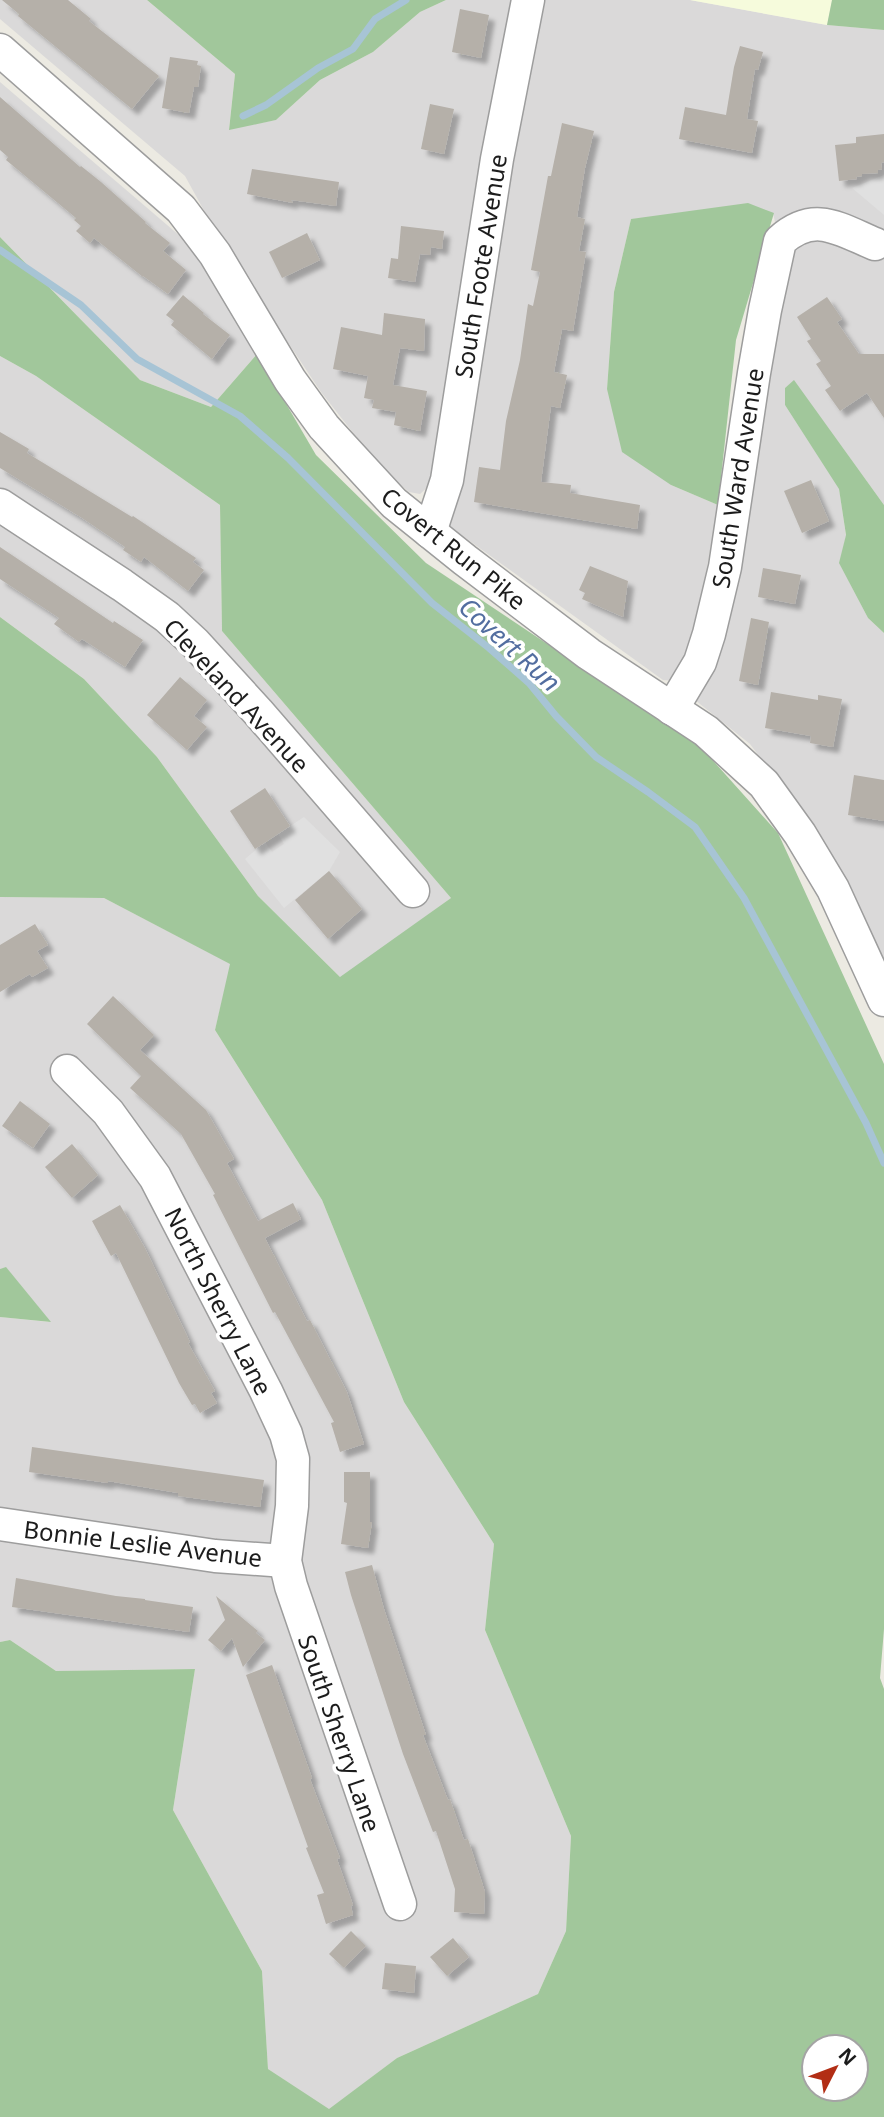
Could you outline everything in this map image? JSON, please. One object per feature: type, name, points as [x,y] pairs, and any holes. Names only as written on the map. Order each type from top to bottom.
[{"type":"street","name":"South Foote Avenue","points":[[430,532],[447,480],[497,159],[528,0]]},
{"type":"street","name":"Covert Run Pike","points":[[0,50],[181,209],[215,254],[290,380],[324,427],[394,503],[589,654],[706,731],[764,784],[800,834],[832,889],[884,1000]]},
{"type":"street","name":"South Ward Avenue","points":[[672,709],[700,662],[725,567],[754,373],[780,241],[789,233],[814,223],[829,224],[875,244]]},
{"type":"street","name":"Cleveland Avenue","points":[[0,505],[122,585],[167,617],[195,643],[413,891]]},
{"type":"street","name":"North Sherry Lane","points":[[67,1071],[108,1112],[155,1177],[286,1434],[293,1459],[293,1480],[285,1561]]},
{"type":"street","name":"Bonnie Leslie Avenue","points":[[0,1524],[215,1556],[285,1561]]},
{"type":"street","name":"South Sherry Lane","points":[[285,1561],[295,1601],[400,1904]]},
{"type":"shaded area","points":[[0,0],[147,0],[235,74],[229,129],[276,120],[320,80],[373,52],[420,12],[446,0],[512,0],[430,485],[420,494],[409,492],[380,467],[321,392],[223,245],[185,176],[0,19]]},
{"type":"shaded area","points":[[540,0],[690,0],[827,25],[884,30],[884,505],[794,381],[785,388],[785,405],[839,488],[846,536],[840,564],[868,618],[884,633],[884,966],[831,853],[750,744],[695,700],[785,268],[773,213],[631,219],[614,292],[607,389],[671,485],[718,505],[702,596],[684,660],[674,681],[663,680],[449,526]]},
{"type":"shaded area","points":[[690,0],[832,0],[827,25]]},
{"type":"shaded area","points":[[0,82],[194,248],[257,354],[211,407],[140,380],[0,237]]},
{"type":"shaded area","points":[[884,175],[884,215],[852,188]]},
{"type":"shaded area","points":[[0,356],[36,376],[220,505],[222,631],[451,898],[341,978],[258,896],[157,757],[84,679],[0,617]]},
{"type":"shaded area","points":[[304,817],[340,852],[329,871],[284,908],[245,859],[265,842],[272,852],[284,844],[278,834]]},
{"type":"shaded area","points":[[0,897],[104,898],[231,964],[215,1030],[322,1200],[404,1402],[494,1544],[485,1630],[571,1836],[566,1931],[538,1994],[397,2058],[329,2110],[268,2069],[262,1971],[173,1810],[195,1669],[56,1671],[10,1640],[0,1642],[0,1317],[49,1322],[6,1268],[0,1269]]},
{"type":"green space","points":[[147,0],[446,0],[420,12],[373,52],[320,80],[276,120],[229,130],[235,74]]},
{"type":"green space","points":[[832,0],[884,0],[884,30],[827,25]]},
{"type":"green space","points":[[748,203],[774,213],[736,340],[718,505],[671,485],[622,452],[607,389],[614,292],[631,219]]},
{"type":"green space","points":[[0,237],[140,380],[211,407],[257,354],[316,455],[426,563],[699,745],[778,833],[884,1064],[884,1629],[880,1678],[884,1689],[884,2117],[0,2117],[0,1642],[10,1640],[56,1671],[195,1669],[173,1810],[262,1971],[268,2069],[329,2109],[397,2058],[538,1994],[566,1931],[571,1836],[485,1630],[494,1544],[404,1402],[322,1200],[215,1030],[230,964],[104,898],[0,897],[0,617],[84,679],[157,757],[258,896],[340,977],[451,898],[222,631],[220,505],[36,376],[0,356]]},
{"type":"green space","points":[[794,380],[884,505],[884,633],[868,618],[839,563],[846,535],[839,489],[785,405],[785,388]]},
{"type":"green space","points":[[6,1267],[51,1322],[0,1317],[0,1269]]},
{"type":"building","points":[[2,0],[68,0],[91,19],[89,21],[159,76],[132,109]]},
{"type":"building","points":[[460,9],[489,15],[481,58],[452,52]]},
{"type":"building","points":[[740,46],[763,52],[758,70],[755,69],[747,119],[758,121],[752,153],[679,139],[685,107],[726,115]]},
{"type":"building","points":[[170,57],[198,61],[197,65],[201,66],[198,87],[194,87],[189,113],[162,108]]},
{"type":"building","points":[[0,97],[170,243],[163,251],[186,270],[168,294],[94,238],[90,243],[76,231],[81,226],[74,220],[76,218],[6,160],[8,157],[0,150]]},
{"type":"building","points":[[430,104],[454,109],[444,154],[421,149]]},
{"type":"building","points":[[562,123],[594,131],[577,217],[585,219],[579,251],[586,252],[573,331],[562,329],[554,372],[567,375],[560,408],[551,406],[541,482],[571,485],[570,493],[640,505],[637,529],[474,502],[479,467],[500,470],[506,421],[520,360],[528,304],[533,306],[540,272],[531,270],[548,176],[551,176]]},
{"type":"building","points":[[884,134],[882,169],[878,170],[878,173],[862,174],[856,177],[857,179],[839,181],[835,145],[856,143],[856,137]]},
{"type":"building","points":[[252,169],[339,182],[336,206],[291,200],[293,203],[247,194]]},
{"type":"building","points":[[401,226],[444,231],[442,249],[431,247],[430,255],[420,254],[415,282],[388,278],[391,258],[398,259]]},
{"type":"building","points":[[307,233],[320,260],[282,278],[269,252]]},
{"type":"building","points":[[183,295],[230,335],[212,359],[171,325],[174,321],[166,315]]},
{"type":"building","points":[[827,297],[842,319],[837,322],[859,354],[884,354],[884,418],[867,393],[840,411],[825,390],[831,386],[816,364],[821,361],[807,341],[811,339],[797,317]]},
{"type":"building","points":[[384,313],[425,319],[424,351],[400,348],[393,385],[427,391],[420,431],[394,425],[396,412],[372,408],[374,400],[364,398],[368,376],[333,369],[341,327],[382,335]]},
{"type":"building","points":[[0,432],[29,449],[27,453],[133,516],[196,558],[193,562],[204,570],[188,591],[144,557],[141,562],[123,550],[125,547],[82,518],[0,468]]},
{"type":"building","points":[[811,480],[829,521],[802,533],[784,491]]},
{"type":"building","points":[[0,547],[113,623],[114,621],[143,640],[125,667],[82,639],[79,642],[54,624],[59,618],[0,579]]},
{"type":"building","points":[[590,566],[628,581],[623,617],[582,599],[585,593],[579,590]]},
{"type":"building","points":[[763,568],[801,575],[795,604],[758,597]]},
{"type":"building","points":[[751,618],[769,622],[758,685],[739,681]]},
{"type":"building","points":[[180,677],[207,700],[194,716],[207,727],[187,750],[147,715]]},
{"type":"building","points":[[771,692],[818,700],[818,695],[842,699],[833,747],[810,743],[811,736],[765,728]]},
{"type":"building","points":[[854,775],[884,780],[884,821],[848,815]]},
{"type":"building","points":[[265,788],[290,826],[255,849],[230,811]]},
{"type":"building","points":[[329,871],[362,909],[328,939],[295,900]]},
{"type":"building","points":[[35,924],[48,945],[37,951],[48,968],[32,977],[30,974],[0,992],[0,945]]},
{"type":"building","points":[[113,996],[154,1035],[140,1050],[206,1110],[234,1159],[227,1163],[258,1221],[293,1203],[301,1219],[265,1238],[347,1392],[364,1444],[340,1452],[331,1423],[334,1422],[275,1312],[273,1313],[213,1195],[215,1194],[181,1134],[130,1088],[141,1076],[87,1024]]},
{"type":"building","points":[[20,1101],[50,1124],[33,1148],[2,1126]]},
{"type":"building","points":[[72,1144],[98,1175],[72,1198],[45,1167]]},
{"type":"building","points":[[120,1205],[145,1248],[190,1342],[188,1343],[215,1391],[211,1393],[217,1403],[200,1413],[179,1383],[116,1253],[111,1256],[92,1221]]},
{"type":"building","points":[[32,1447],[264,1480],[260,1507],[178,1496],[178,1493],[108,1481],[29,1472]]},
{"type":"building","points":[[344,1472],[370,1472],[372,1522],[368,1548],[341,1544],[347,1503],[344,1502]]},
{"type":"building","points":[[372,1565],[426,1735],[423,1735],[464,1840],[468,1839],[485,1892],[484,1914],[454,1912],[455,1889],[436,1831],[433,1832],[403,1754],[351,1595],[345,1572]]},
{"type":"building","points":[[16,1578],[193,1607],[189,1632],[12,1607]]},
{"type":"building","points":[[216,1596],[265,1640],[243,1667],[232,1638],[221,1651],[208,1640],[225,1620]]},
{"type":"building","points":[[272,1665],[340,1858],[337,1859],[353,1905],[353,1915],[326,1924],[317,1895],[324,1893],[246,1675]]},
{"type":"building","points":[[351,1931],[366,1946],[344,1968],[329,1954]]},
{"type":"building","points":[[453,1938],[469,1957],[447,1976],[430,1957]]},
{"type":"building","points":[[385,1963],[416,1966],[414,1993],[382,1989]]},
{"type":"waterway","points":[[243,116],[266,105],[318,68],[353,49],[375,19],[406,0]]},
{"type":"waterway","name":"Covert Run","points":[[0,250],[81,305],[137,359],[240,416],[288,458],[432,603],[529,683],[556,716],[596,757],[695,827],[744,898],[866,1123],[884,1163]]}]
